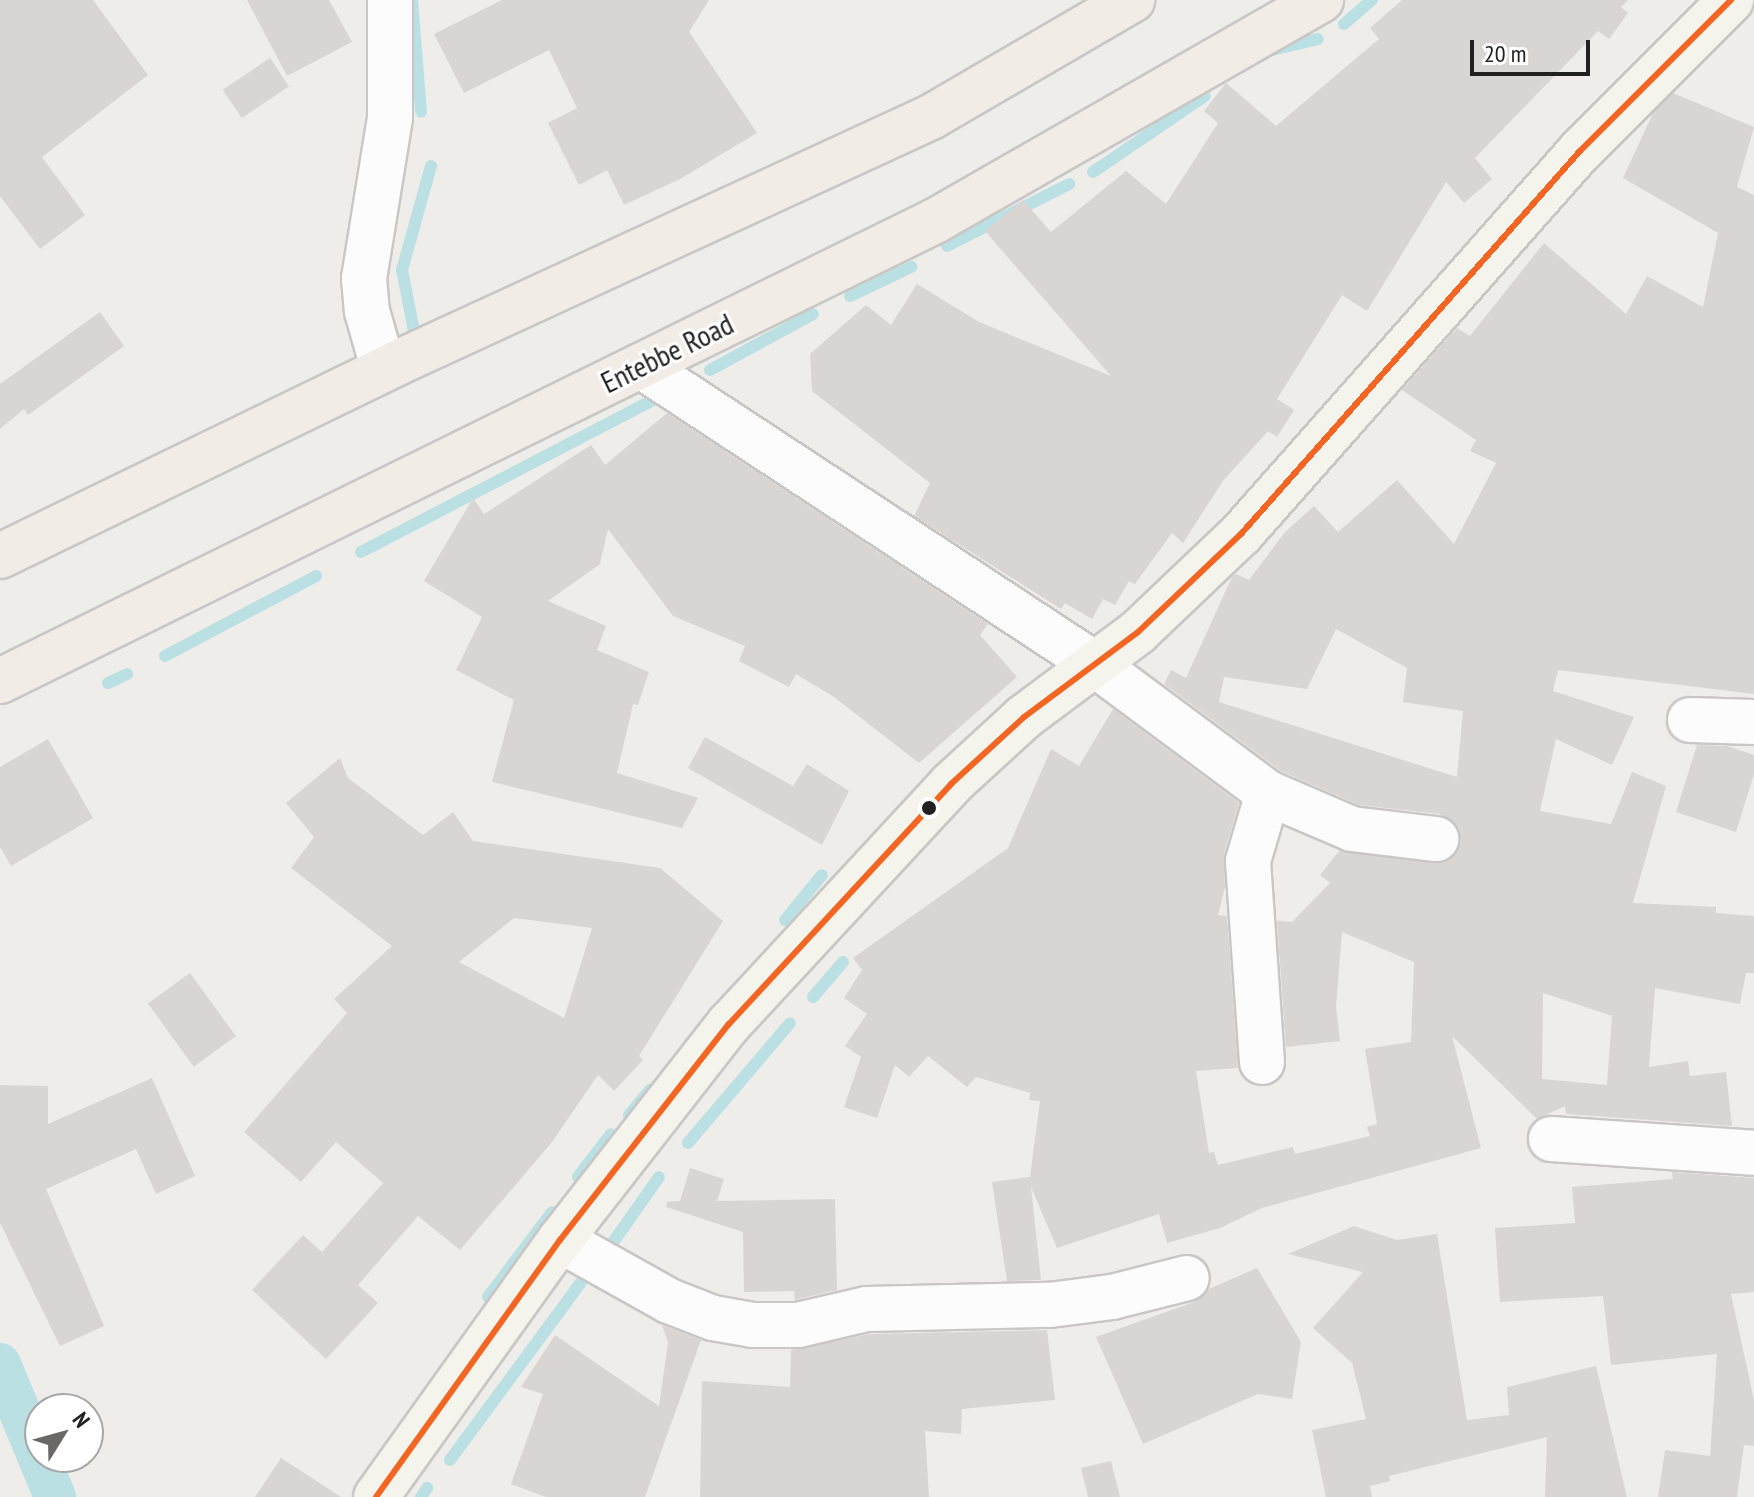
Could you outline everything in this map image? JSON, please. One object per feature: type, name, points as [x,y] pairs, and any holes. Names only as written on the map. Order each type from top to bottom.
[{"type":"main road","points":[[0,556],[397,363],[931,117],[1132,0]]},
{"type":"main road","name":"Entebbe Road","points":[[0,681],[935,221],[1321,0]]},
{"type":"street","points":[[390,0],[390,118],[364,278],[367,311],[382,364],[397,363]]},
{"type":"street","points":[[376,1497],[560,1240],[729,1024],[940,795],[1024,717],[1138,632],[1241,534],[1580,151],[1731,0]]},
{"type":"street","points":[[641,366],[1093,663],[1268,793],[1352,829],[1436,839]]},
{"type":"street","points":[[1690,720],[1754,722]]},
{"type":"street","points":[[1262,1062],[1248,861],[1268,793]]},
{"type":"street","points":[[1551,1139],[1754,1153]]},
{"type":"street","points":[[560,1240],[669,1301],[713,1318],[752,1325],[798,1325],[867,1309],[1050,1305],[1187,1278]]},
{"type":"building","points":[[0,0],[93,0],[148,75],[42,157],[85,215],[40,249],[0,196]]},
{"type":"building","points":[[247,0],[329,0],[352,42],[287,76]]},
{"type":"building","points":[[502,0],[709,0],[689,32],[757,133],[680,179],[624,205],[607,170],[579,185],[548,123],[577,108],[549,50],[464,93],[434,34]]},
{"type":"building","points":[[1402,0],[1628,0],[1621,7],[1628,13],[1609,39],[1598,31],[1475,158],[1492,179],[1464,203],[1446,182],[1367,311],[1342,295],[1277,399],[1294,410],[1277,437],[1268,431],[1223,481],[1183,543],[1172,533],[1135,584],[1129,581],[1115,605],[1103,599],[1092,619],[1065,603],[1061,609],[914,516],[930,483],[812,391],[810,354],[866,305],[891,325],[917,284],[979,322],[1111,376],[985,231],[1023,200],[1051,232],[1126,171],[1166,204],[1218,123],[1204,111],[1226,83],[1276,126],[1379,39],[1370,28]]},
{"type":"building","points":[[270,58],[289,86],[242,118],[223,90]]},
{"type":"building","points":[[1673,93],[1754,127],[1737,187],[1754,195],[1754,694],[1558,670],[1553,691],[1634,717],[1612,765],[1556,739],[1540,811],[1611,824],[1632,772],[1666,786],[1633,903],[1716,907],[1716,913],[1754,916],[1754,973],[1746,973],[1740,1004],[1655,988],[1649,1067],[1688,1061],[1690,1076],[1726,1072],[1732,1126],[1566,1114],[1565,1106],[1537,1119],[1452,1036],[1481,1148],[1262,1208],[1220,1228],[1167,1243],[1159,1214],[1057,1248],[1031,1187],[1041,1280],[1007,1281],[992,1182],[1030,1177],[1040,1101],[1029,1100],[1030,1093],[976,1077],[967,1087],[928,1056],[909,1077],[895,1065],[877,1118],[844,1107],[861,1057],[845,1046],[867,1014],[844,998],[862,970],[853,958],[1008,848],[1051,749],[1079,766],[1113,709],[1239,803],[1224,854],[1225,887],[1218,915],[1227,916],[1238,1068],[1196,1071],[1209,1153],[1214,1152],[1218,1165],[1293,1147],[1295,1154],[1370,1136],[1367,1127],[1377,1124],[1365,1049],[1411,1042],[1414,962],[1342,932],[1336,1007],[1340,1041],[1286,1047],[1277,921],[1292,922],[1330,883],[1320,875],[1339,851],[1445,862],[1461,843],[1459,828],[1440,814],[1359,805],[1281,771],[1164,684],[1171,670],[1186,678],[1232,577],[1236,574],[1249,580],[1285,532],[1314,506],[1338,532],[1397,480],[1454,544],[1496,463],[1470,451],[1476,440],[1402,390],[1457,328],[1470,336],[1544,243],[1626,314],[1647,276],[1703,307],[1718,233],[1623,178],[1653,113]],"holes":[[[1336,629],[1407,668],[1403,702],[1463,711],[1457,777],[1219,702],[1224,677],[1307,689]],[[1543,993],[1612,1016],[1607,1085],[1542,1079]]]},
{"type":"building","points":[[100,312],[124,346],[28,415],[24,409],[0,429],[0,384]]},
{"type":"building","points":[[667,413],[988,624],[980,635],[1017,677],[919,763],[834,697],[796,674],[789,687],[739,661],[745,646],[673,616],[608,529],[600,564],[548,601],[606,626],[597,650],[649,672],[638,705],[633,704],[617,773],[698,798],[682,828],[492,782],[514,700],[456,670],[482,617],[424,581],[473,498],[484,514],[591,445],[605,465]]},
{"type":"building","points":[[705,737],[793,786],[807,764],[849,791],[822,845],[688,768]]},
{"type":"building","points":[[48,739],[93,818],[11,866],[0,847],[0,767]]},
{"type":"building","points":[[1697,745],[1727,746],[1754,755],[1754,774],[1736,832],[1676,812]]},
{"type":"building","points":[[340,758],[348,778],[423,835],[453,812],[473,841],[660,868],[723,921],[639,1056],[643,1060],[614,1091],[598,1075],[552,1142],[460,1250],[418,1216],[358,1285],[378,1303],[326,1359],[252,1290],[303,1235],[322,1252],[383,1183],[336,1142],[301,1182],[244,1132],[347,1013],[334,999],[392,946],[291,868],[314,837],[286,803]],"holes":[[[514,918],[592,928],[564,1018],[459,962]]]},
{"type":"building","points":[[190,973],[236,1036],[194,1067],[148,1004]]},
{"type":"building","points":[[152,1078],[195,1176],[156,1194],[136,1149],[46,1189],[104,1326],[60,1346],[0,1223],[0,1085],[48,1086],[48,1124]]},
{"type":"building","points":[[690,1168],[724,1179],[717,1201],[835,1199],[837,1290],[795,1300],[794,1291],[744,1292],[743,1232],[666,1207],[667,1202],[680,1201]]},
{"type":"building","points":[[1672,1172],[1754,1178],[1754,1292],[1731,1294],[1754,1400],[1754,1446],[1744,1445],[1737,1497],[1658,1497],[1665,1450],[1710,1456],[1717,1354],[1611,1365],[1603,1296],[1500,1302],[1495,1228],[1575,1223],[1572,1187],[1673,1179]]},
{"type":"building","points":[[1354,1226],[1397,1240],[1437,1234],[1467,1420],[1509,1415],[1507,1387],[1596,1366],[1627,1497],[1545,1497],[1547,1437],[1389,1476],[1390,1481],[1370,1486],[1372,1497],[1326,1497],[1312,1430],[1366,1419],[1352,1363],[1313,1328],[1363,1272],[1288,1254]]},
{"type":"building","points":[[1257,1268],[1301,1342],[1292,1399],[1258,1394],[1143,1444],[1096,1337],[1194,1302],[1209,1289]]},
{"type":"building","points":[[662,1325],[701,1340],[645,1497],[546,1497],[511,1484],[543,1394],[521,1387],[555,1335],[659,1406],[668,1343]]},
{"type":"building","points":[[1047,1330],[1055,1400],[962,1409],[961,1434],[925,1431],[929,1497],[700,1497],[702,1381],[790,1387],[791,1350],[870,1334]]},
{"type":"building","points":[[281,1458],[341,1497],[255,1497]]},
{"type":"building","points":[[1111,1461],[1120,1497],[1088,1497],[1081,1468]]},
{"type":"waterway","points":[[412,0],[421,112]]},
{"type":"waterway","points":[[1344,24],[1372,0]]},
{"type":"waterway","points":[[1267,51],[1318,39]]},
{"type":"waterway","points":[[1093,172],[1205,96]]},
{"type":"waterway","points":[[414,331],[402,270],[431,166]]},
{"type":"waterway","points":[[947,246],[1069,184]]},
{"type":"waterway","points":[[850,296],[911,267]]},
{"type":"waterway","points":[[710,370],[813,314]]},
{"type":"waterway","points":[[361,552],[659,397]]},
{"type":"waterway","points":[[165,656],[316,576]]},
{"type":"waterway","points":[[108,683],[127,674]]},
{"type":"waterway","points":[[785,920],[822,875]]},
{"type":"waterway","points":[[813,997],[843,962]]},
{"type":"waterway","points":[[688,1143],[790,1023]]},
{"type":"waterway","points":[[629,1115],[650,1090]]},
{"type":"waterway","points":[[578,1177],[611,1134]]},
{"type":"waterway","points":[[614,1241],[659,1177]]},
{"type":"waterway","points":[[488,1297],[552,1212]]},
{"type":"waterway","points":[[450,1460],[581,1282]]},
{"type":"waterway","points":[[0,1364],[55,1497]]},
{"type":"waterway","points":[[421,1497],[427,1488]]},
{"type":"transit line","points":[[376,1497],[560,1240],[729,1024],[951,784],[1024,717],[1138,632],[1241,534],[1580,151],[1731,0]]}]
